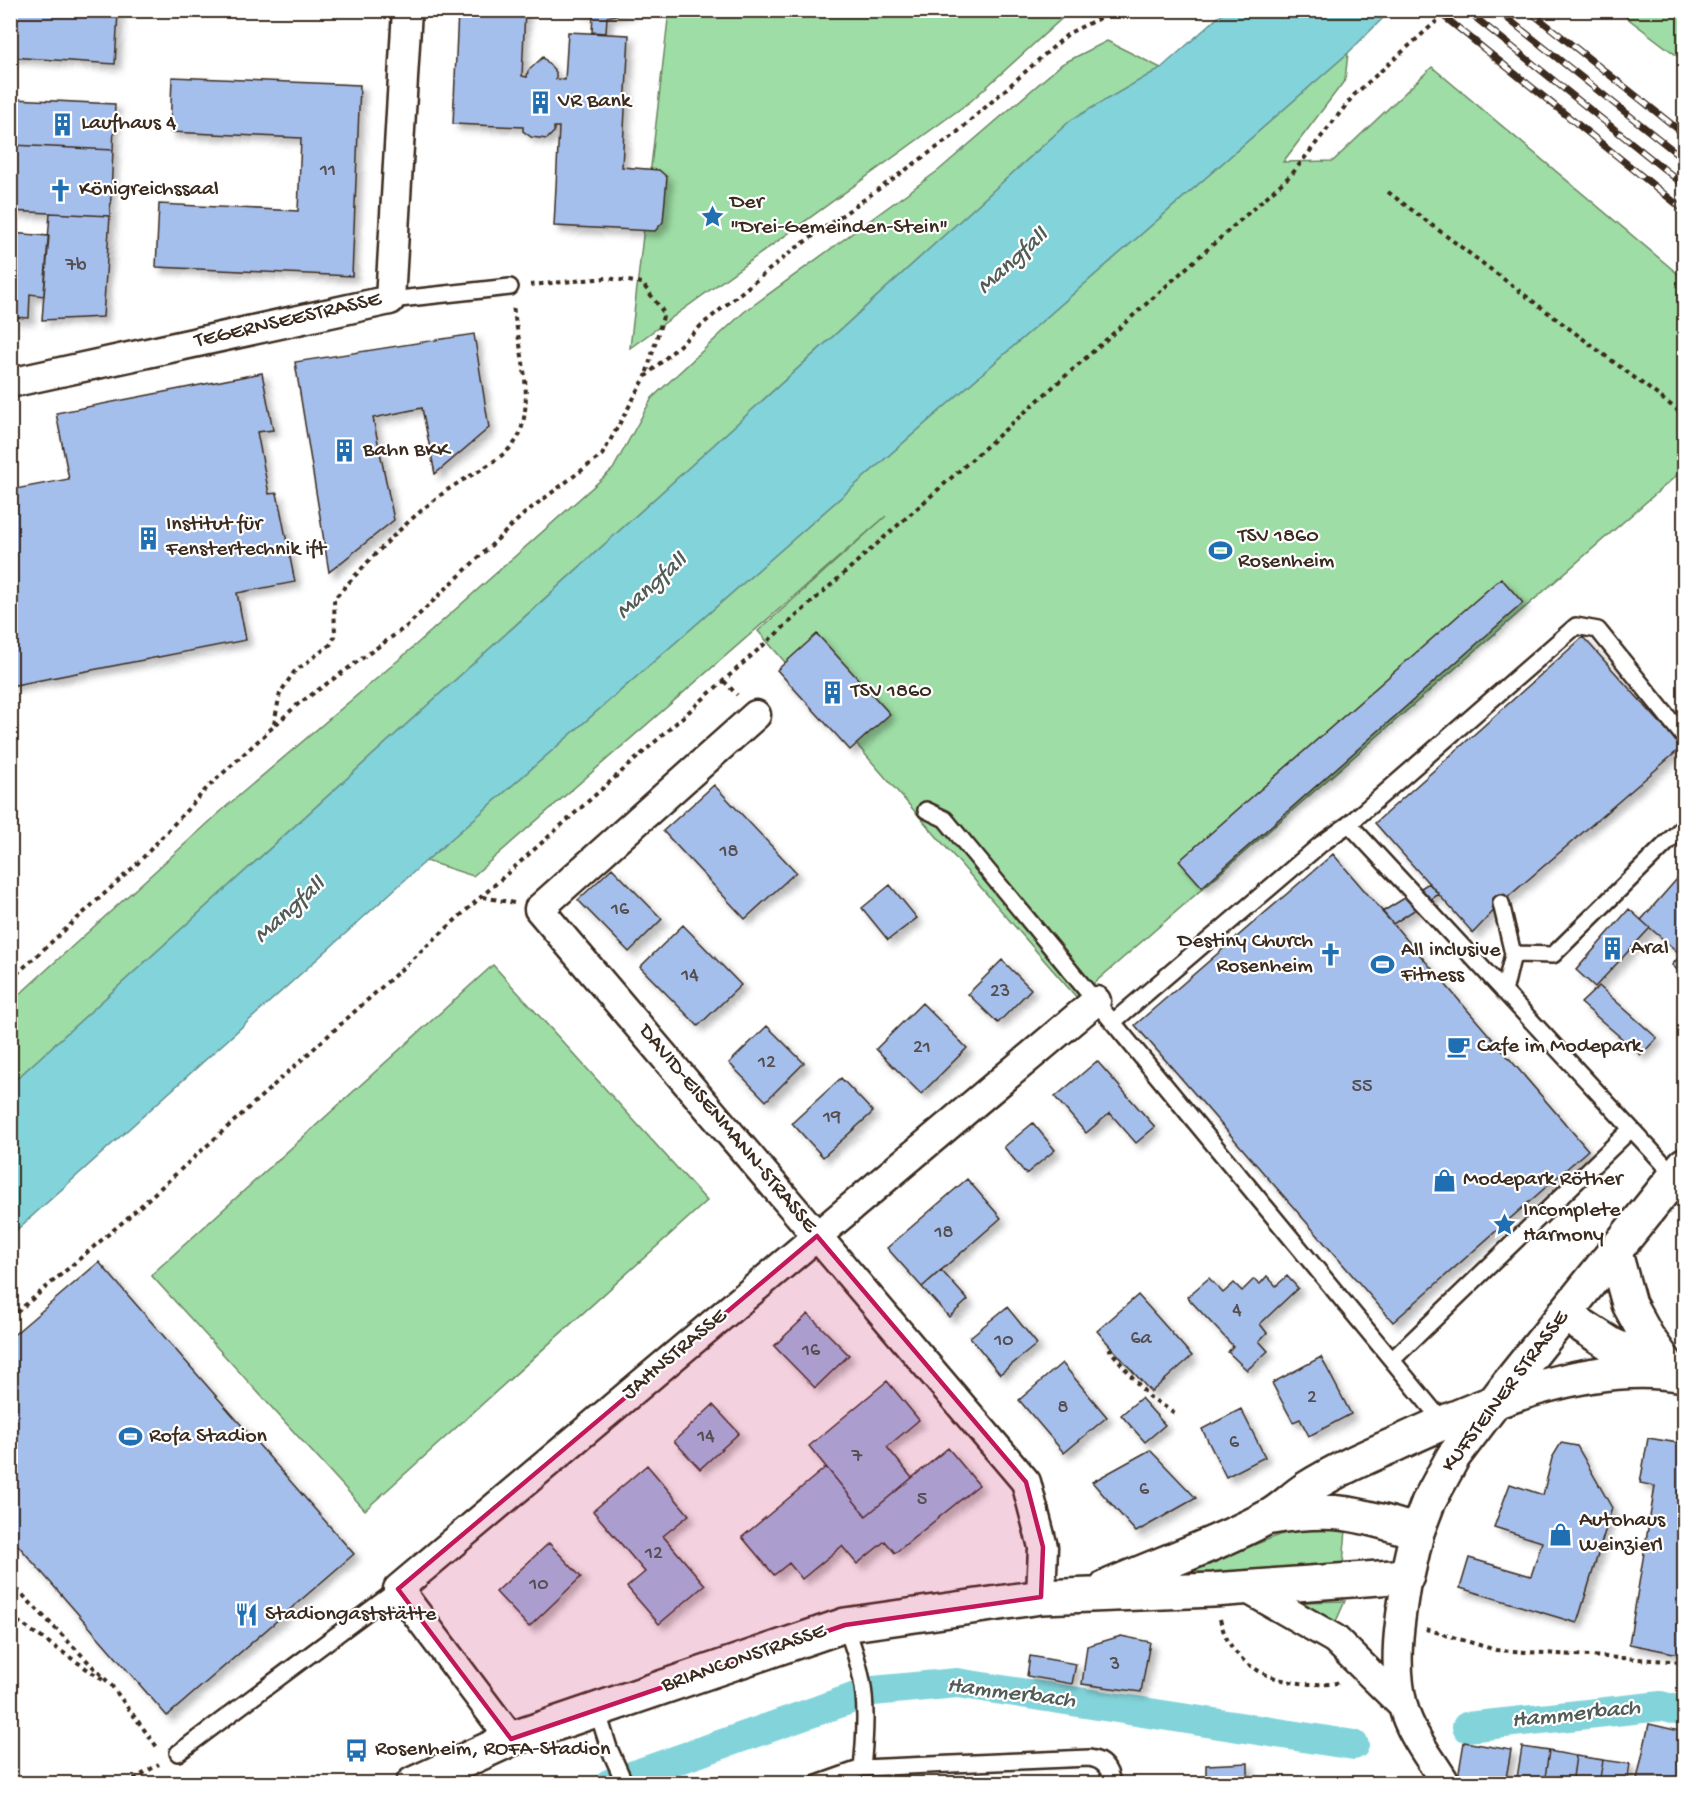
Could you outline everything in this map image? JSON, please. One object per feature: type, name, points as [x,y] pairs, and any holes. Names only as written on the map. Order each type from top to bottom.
[{"type":"main road","name":"KUFSTEINER STRASSE","points":[[1407,1576],[1416,1532],[1428,1503],[1454,1457],[1493,1403],[1680,1170]]},
{"type":"main road","points":[[1615,1252],[1629,1304],[1647,1337],[1679,1373]]},
{"type":"main road","points":[[1564,1314],[1631,1355],[1679,1373]]},
{"type":"main road","name":"BRIANCONSTRASSE","points":[[1267,1518],[1306,1489],[1443,1422],[1493,1403],[1578,1377],[1624,1373],[1679,1373]]},
{"type":"main road","name":"BRIANCONSTRASSE","points":[[1091,1593],[1267,1518],[1313,1510],[1340,1512],[1364,1515],[1416,1532]]},
{"type":"main road","name":"BRIANCONSTRASSE","points":[[413,1784],[511,1739],[845,1625],[1041,1597],[1091,1593],[1213,1590],[1407,1576]]},
{"type":"street","name":"TEGERNSEESTRASSE","points":[[10,383],[390,300],[406,10]]},
{"type":"street","name":"DAVID-EISENMANN-STRASSE","points":[[756,715],[540,909],[1026,1482],[1042,1547],[1041,1597]]},
{"type":"street","name":"JAHNSTRASSE","points":[[398,1589],[817,1236],[1104,1011]]},
{"type":"street","name":"KUFSTEINER STRASSE","points":[[1407,1576],[1400,1621],[1399,1673],[1403,1706],[1414,1731],[1446,1784]]},
{"type":"street","points":[[1246,1588],[1335,1639],[1403,1706]]},
{"type":"street","points":[[398,1589],[511,1739]]},
{"type":"lane","points":[[390,300],[510,287]]},
{"type":"lane","points":[[1104,1011],[1349,824],[1576,626],[1598,630],[1670,726],[1684,737]]},
{"type":"lane","points":[[926,810],[945,819],[1443,1422]]},
{"type":"lane","points":[[1349,824],[1631,1129],[1680,1170]]},
{"type":"lane","points":[[1514,954],[1553,955],[1684,826]]},
{"type":"lane","points":[[1502,903],[1514,954],[1504,992]]},
{"type":"lane","points":[[1392,1360],[1631,1129]]},
{"type":"lane","points":[[172,1757],[398,1589]]},
{"type":"lane","points":[[845,1625],[860,1661],[867,1718],[862,1768]]},
{"type":"lane","points":[[597,1710],[609,1748],[625,1784]]},
{"type":"lane","points":[[817,1784],[862,1768],[1089,1758],[1097,1759],[1107,1767],[1112,1784]]},
{"type":"path","points":[[646,376],[704,323],[792,251],[953,136],[1069,33],[1116,10]]},
{"type":"path","points":[[10,1318],[124,1221],[482,896],[1293,174],[1353,95],[1449,10]]},
{"type":"path","points":[[1388,192],[1684,415]]},
{"type":"path","points":[[10,980],[138,863],[208,787],[297,705],[407,626],[526,512],[602,455],[646,376],[664,313],[642,283],[607,278],[510,287],[526,408],[520,435],[506,452],[446,491],[405,526],[334,599],[335,636],[331,644],[294,672],[280,693],[274,726]]},
{"type":"path","points":[[1113,1348],[1110,1350],[1148,1396],[1178,1415]]},
{"type":"path","points":[[10,1582],[111,1685],[172,1757],[126,1784]]},
{"type":"path","points":[[1213,1590],[1224,1638],[1251,1669],[1288,1683],[1322,1684],[1333,1684],[1368,1672]]},
{"type":"path","points":[[10,1616],[111,1685]]},
{"type":"path","points":[[1400,1621],[1496,1650],[1684,1662]]},
{"type":"highlighted area","points":[[817,1236],[1026,1482],[1043,1547],[1041,1597],[845,1625],[511,1739],[398,1589]]},
{"type":"green space","points":[[669,11],[1070,11],[971,101],[630,348]]},
{"type":"green space","points":[[1618,11],[1684,11],[1684,61]]},
{"type":"green space","points":[[1107,41],[1161,68],[1071,120],[11,1084],[11,1002],[229,804],[402,657],[613,469],[652,398],[744,312],[939,170],[1062,64]]},
{"type":"green space","name":"TSV 1860 Rosenheim","points":[[1348,53],[1345,80],[1283,162],[1333,161],[1432,67],[1684,279],[1684,469],[1077,998],[758,631],[886,516],[473,876],[426,861]]},
{"type":"green space","points":[[493,965],[707,1201],[365,1510],[151,1275]]},
{"type":"green space","points":[[1316,1527],[1346,1530],[1343,1564],[1181,1580],[1180,1574],[1292,1530]]},
{"type":"green space","points":[[1345,1601],[1334,1626],[1301,1608],[1303,1602]]},
{"type":"water","name":"Mangfall","points":[[1225,11],[1390,11],[1348,53],[426,861],[11,1235],[11,1084],[1071,120],[1161,68]]},
{"type":"building","points":[[10,10],[118,12],[115,64],[10,57]]},
{"type":"building","name":"VR Bank","points":[[458,10],[525,10],[522,76],[527,77],[528,71],[543,57],[556,72],[556,79],[565,80],[568,32],[629,35],[622,167],[659,170],[667,177],[663,222],[655,231],[554,226],[559,127],[554,127],[554,132],[547,139],[531,137],[523,131],[523,127],[453,124]]},
{"type":"building","points":[[576,10],[636,10],[607,17],[606,33],[592,32],[593,15]]},
{"type":"building","points":[[172,77],[360,85],[352,276],[156,267],[159,204],[298,211],[301,138],[170,132]]},
{"type":"building","name":"Laufhaus 4","points":[[14,99],[115,104],[113,150],[12,145]]},
{"type":"building","name":"Königreichssaal","points":[[12,145],[113,150],[110,216],[10,211]]},
{"type":"building","points":[[50,213],[110,216],[103,317],[42,320]]},
{"type":"building","points":[[10,233],[49,236],[44,296],[30,294],[29,318],[10,317]]},
{"type":"building","name":"Bahn BKK","points":[[474,334],[489,428],[435,474],[422,408],[373,418],[394,520],[329,572],[295,362]]},
{"type":"building","name":"Institut für Fenstertechnik ift","points":[[262,373],[273,430],[257,432],[269,494],[277,493],[295,582],[237,593],[246,640],[10,686],[10,490],[69,479],[56,413]]},
{"type":"building","points":[[1501,578],[1523,603],[1202,887],[1179,861]]},
{"type":"building","name":"TSV 1860","points":[[817,634],[890,714],[850,750],[777,670]]},
{"type":"building","points":[[1583,637],[1682,747],[1501,903],[1473,933],[1375,823]]},
{"type":"building","points":[[714,785],[796,872],[745,919],[663,831]]},
{"type":"building","points":[[1333,854],[1588,1150],[1393,1322],[1135,1025]]},
{"type":"building","points":[[612,868],[662,919],[629,952],[578,900]]},
{"type":"building","name":"Aral","points":[[1684,871],[1684,951],[1681,955],[1641,920]]},
{"type":"building","points":[[1429,883],[1439,894],[1393,924],[1382,912]]},
{"type":"building","points":[[890,885],[917,918],[888,940],[862,908]]},
{"type":"building","name":"Aral","points":[[1629,909],[1650,928],[1595,987],[1576,970]]},
{"type":"building","points":[[683,925],[741,985],[698,1026],[640,967]]},
{"type":"building","points":[[1684,951],[1684,976],[1672,965]]},
{"type":"building","points":[[1002,960],[1031,989],[998,1023],[968,994]]},
{"type":"building","name":"Aral","points":[[1599,986],[1657,1038],[1641,1055],[1581,1003]]},
{"type":"building","points":[[922,1003],[967,1048],[921,1094],[876,1049]]},
{"type":"building","points":[[767,1026],[804,1063],[766,1101],[729,1063]]},
{"type":"building","points":[[1097,1061],[1155,1127],[1136,1143],[1110,1113],[1086,1133],[1055,1097]]},
{"type":"building","points":[[841,1078],[873,1112],[823,1157],[792,1123]]},
{"type":"building","points":[[1033,1123],[1055,1150],[1026,1174],[1004,1147]]},
{"type":"building","points":[[967,1179],[1001,1218],[922,1287],[887,1248]]},
{"type":"building","name":"Rofa Stadion","points":[[99,1262],[354,1554],[167,1716],[10,1536],[10,1338]]},
{"type":"building","points":[[941,1270],[968,1300],[949,1317],[922,1287]]},
{"type":"building","points":[[1267,1276],[1276,1286],[1287,1276],[1298,1288],[1260,1324],[1267,1333],[1259,1341],[1268,1351],[1247,1370],[1228,1352],[1233,1346],[1187,1297],[1209,1278],[1223,1293],[1234,1283],[1242,1291],[1254,1279],[1260,1284]]},
{"type":"building","points":[[1138,1295],[1192,1356],[1151,1392],[1097,1331]]},
{"type":"building","points":[[1007,1307],[1037,1344],[1000,1374],[970,1337]]},
{"type":"building","points":[[808,1314],[849,1355],[815,1388],[774,1346]]},
{"type":"building","points":[[1321,1357],[1351,1414],[1309,1436],[1300,1419],[1293,1422],[1272,1383]]},
{"type":"building","points":[[1062,1363],[1107,1417],[1064,1453],[1019,1400]]},
{"type":"building","points":[[887,1381],[919,1420],[887,1447],[912,1478],[866,1516],[809,1446]]},
{"type":"building","points":[[1141,1398],[1165,1425],[1145,1442],[1121,1415]]},
{"type":"building","points":[[713,1405],[739,1433],[700,1469],[674,1441]]},
{"type":"building","points":[[1241,1409],[1265,1457],[1226,1477],[1202,1429]]},
{"type":"building","points":[[1648,1438],[1684,1444],[1684,1655],[1629,1644],[1655,1486],[1640,1483]]},
{"type":"building","name":"Autohaus Weinzierl","points":[[1561,1443],[1577,1446],[1612,1508],[1577,1623],[1460,1588],[1469,1558],[1531,1576],[1542,1542],[1494,1527],[1510,1484],[1543,1495],[1552,1458]]},
{"type":"building","points":[[948,1448],[979,1485],[895,1553],[885,1541],[857,1564],[842,1546],[802,1579],[789,1563],[774,1575],[742,1537],[826,1467],[866,1516]]},
{"type":"building","points":[[1150,1450],[1196,1498],[1136,1532],[1092,1482]]},
{"type":"building","points":[[647,1465],[689,1515],[663,1536],[705,1585],[659,1624],[627,1587],[645,1572],[593,1511]]},
{"type":"building","points":[[549,1543],[581,1577],[529,1627],[496,1592]]},
{"type":"building","points":[[1121,1636],[1150,1642],[1141,1692],[1082,1684],[1087,1646]]},
{"type":"building","points":[[1030,1656],[1076,1664],[1072,1684],[1027,1676]]},
{"type":"building","points":[[1649,1724],[1684,1732],[1684,1784],[1636,1784]]},
{"type":"building","points":[[1464,1742],[1511,1750],[1505,1784],[1457,1784]]},
{"type":"building","points":[[1522,1747],[1549,1751],[1544,1784],[1516,1784]]},
{"type":"building","points":[[1549,1751],[1576,1756],[1572,1784],[1544,1784]]},
{"type":"building","points":[[1576,1756],[1603,1760],[1599,1784],[1572,1784]]},
{"type":"building","points":[[1603,1760],[1630,1764],[1627,1784],[1599,1784]]},
{"type":"building","points":[[1248,1763],[1248,1784],[1206,1784],[1206,1765]]},
{"type":"waterway","name":"Hammerbach","points":[[609,1784],[873,1691],[957,1683],[1354,1745]]},
{"type":"waterway","name":"Hammerbach","points":[[1467,1727],[1661,1706],[1684,1712]]},
{"type":"railway","points":[[1436,10],[1684,210]]},
{"type":"railway","points":[[1466,10],[1684,185]]},
{"type":"railway","points":[[1497,10],[1684,159]]},
{"type":"railway","points":[[1528,10],[1684,134]]},
{"type":"place","name":"VR Bank","points":[[540,102]]},
{"type":"place","name":"Laufhaus 4","points":[[63,124]]},
{"type":"place","name":"Königreichssaal","points":[[61,190]]},
{"type":"place","name":"Der \"Drei-Gemeinden-Stein\"","points":[[712,216]]},
{"type":"place","name":"Bahn BKK","points":[[345,451]]},
{"type":"place","name":"Institut für Fenstertechnik ift","points":[[148,538]]},
{"type":"place","name":"TSV 1860 Rosenheim","points":[[1220,550]]},
{"type":"place","name":"TSV 1860","points":[[833,692]]},
{"type":"place","name":"Aral","points":[[1613,949]]},
{"type":"place","name":"Destiny Church Rosenheim","points":[[1331,955]]},
{"type":"place","name":"All inclusive Fitness","points":[[1383,964]]},
{"type":"place","name":"Cafe im Modepark","points":[[1459,1047]]},
{"type":"place","name":"Modepark Röther","points":[[1445,1180]]},
{"type":"place","name":"Incomplete Harmony","points":[[1505,1224]]},
{"type":"place","name":"Rofa Stadion","points":[[131,1437]]},
{"type":"place","name":"Autohaus Weinzierl","points":[[1561,1534]]},
{"type":"place","name":"Stadiongaststätte","points":[[247,1615]]},
{"type":"place","name":"Rosenheim, ROFA-Stadion","points":[[357,1750]]}]
